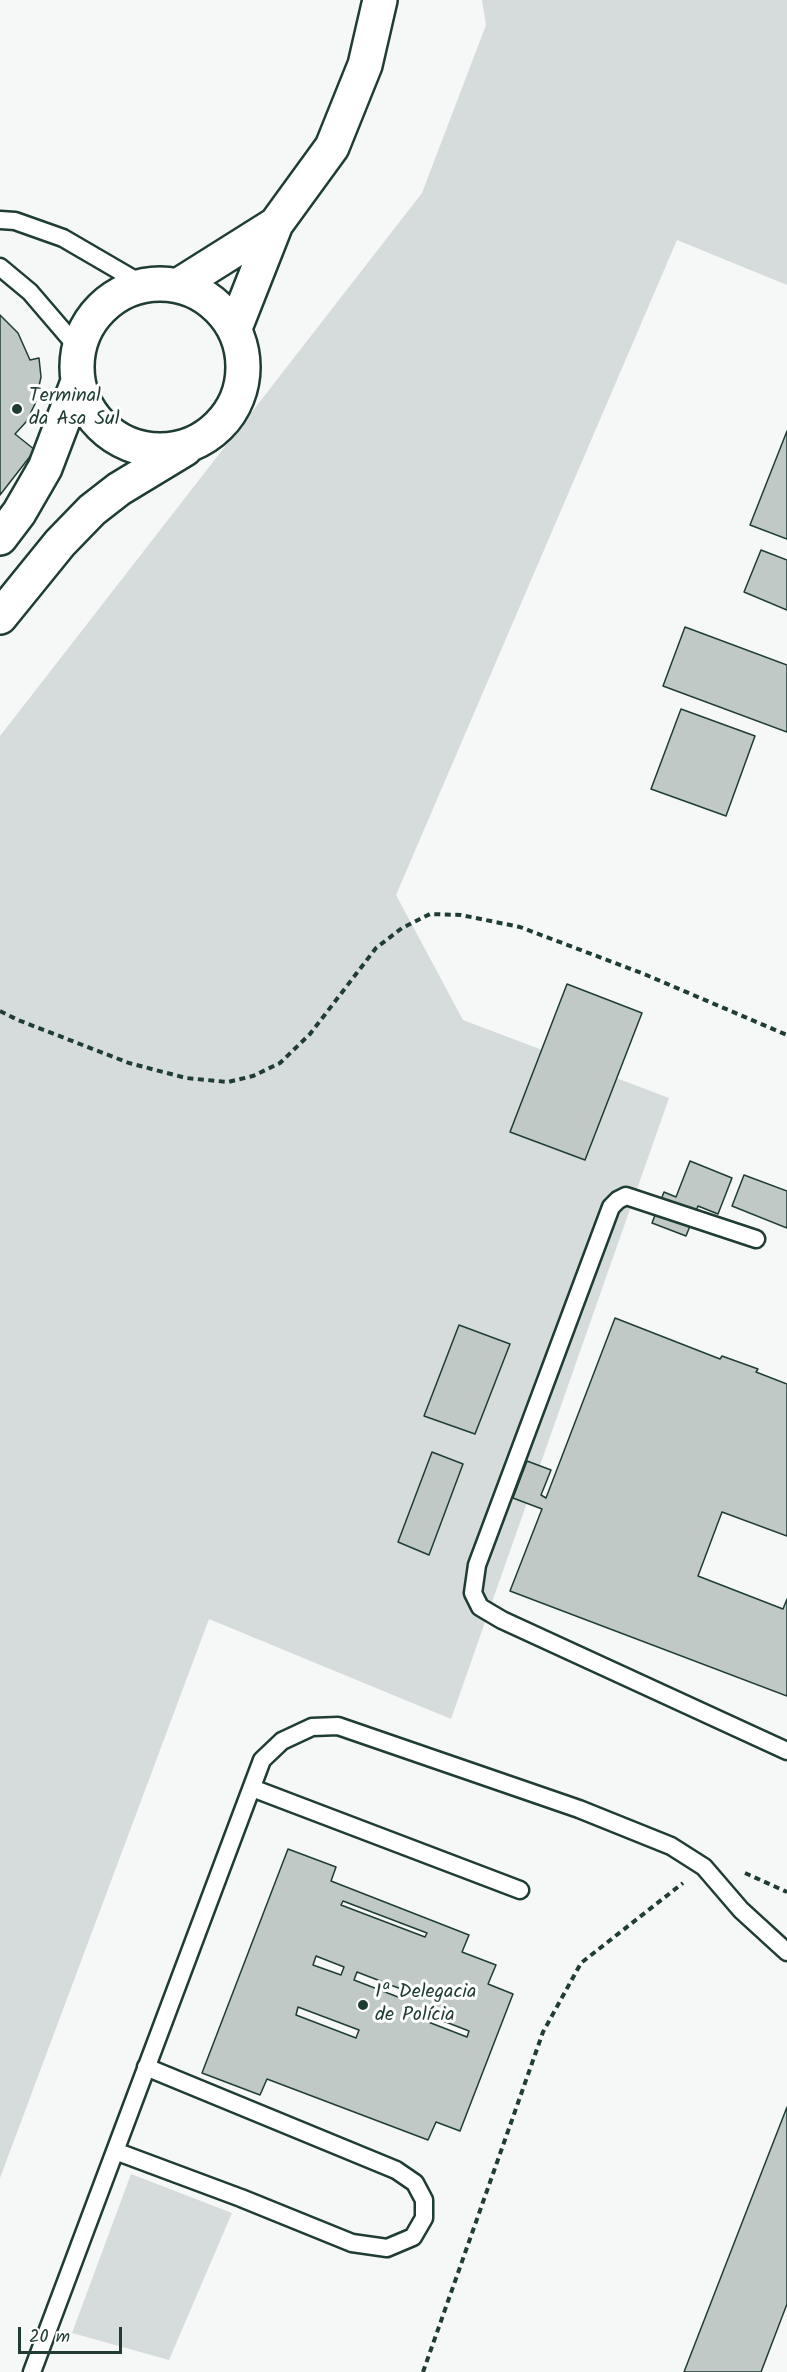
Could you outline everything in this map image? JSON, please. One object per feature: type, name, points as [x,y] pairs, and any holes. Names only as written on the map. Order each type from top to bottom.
[{"type":"street","points":[[235,328],[276,224],[332,147],[365,65],[380,0]]},
{"type":"street","points":[[179,285],[276,224]]},
{"type":"street","points":[[0,538],[19,513],[45,468],[77,384],[78,348],[90,319],[113,297],[142,284],[179,285],[213,301],[235,328],[244,362],[239,397],[220,426],[118,489],[92,510],[60,543],[0,617]]},
{"type":"street","points":[[77,384],[92,416],[119,441],[154,451],[190,445]]},
{"type":"lane","points":[[0,220],[15,221],[63,238],[142,284]]},
{"type":"lane","points":[[0,267],[30,292],[78,348]]},
{"type":"lane","points":[[756,1239],[626,1196],[611,1207],[477,1565],[473,1593],[480,1606],[502,1620],[787,1751]]},
{"type":"lane","points":[[32,2372],[262,1760],[282,1741],[312,1727],[338,1726],[579,1809],[671,1846],[704,1867],[741,1910],[787,1952]]},
{"type":"lane","points":[[252,1788],[520,1890]]},
{"type":"lane","points":[[115,2151],[352,2243],[387,2248],[413,2237],[424,2218],[424,2200],[415,2183],[396,2170],[146,2067]]},
{"type":"path","points":[[0,1011],[129,1063],[186,1078],[228,1082],[253,1076],[280,1064],[310,1034],[376,948],[402,928],[430,914],[461,915],[530,931],[644,974],[787,1035]]},
{"type":"path","points":[[423,2372],[543,2032],[581,1963],[686,1880],[740,1870],[787,1892]]},
{"type":"shaded area","points":[[482,0],[787,0],[787,285],[677,240],[396,895],[463,1020],[669,1098],[451,1719],[209,1619],[0,2178],[0,736],[422,193],[486,25]]},
{"type":"shaded area","points":[[131,2174],[232,2213],[169,2360],[72,2333]]},
{"type":"building","name":"Terminal da Asa Sul","points":[[0,315],[18,333],[30,360],[39,358],[41,377],[35,404],[26,422],[15,434],[35,450],[0,495]]},
{"type":"building","points":[[787,431],[787,539],[750,525]]},
{"type":"building","points":[[761,550],[787,560],[787,610],[744,592]]},
{"type":"building","points":[[685,627],[787,665],[787,732],[663,686]]},
{"type":"building","points":[[681,709],[755,736],[726,816],[651,789]]},
{"type":"building","points":[[567,984],[642,1013],[585,1160],[510,1132]]},
{"type":"building","points":[[690,1161],[732,1178],[718,1214],[698,1206],[686,1236],[652,1223],[664,1192],[676,1197]]},
{"type":"building","points":[[744,1175],[787,1191],[787,1228],[732,1206]]},
{"type":"building","points":[[615,1318],[720,1359],[722,1356],[758,1369],[756,1372],[787,1384],[787,1536],[722,1512],[698,1576],[783,1609],[787,1599],[787,1696],[510,1591],[542,1509],[513,1498],[527,1461],[551,1470],[541,1495],[546,1498]]},
{"type":"building","points":[[459,1325],[510,1344],[475,1434],[424,1416]]},
{"type":"building","points":[[432,1452],[463,1464],[429,1555],[398,1542]]},
{"type":"building","points":[[288,1849],[336,1867],[331,1881],[469,1935],[462,1952],[496,1965],[488,1984],[513,1994],[460,2131],[436,2122],[428,2140],[267,2079],[260,2095],[202,2073]],"holes":[[[343,1901],[427,1933],[425,1937],[341,1905]],[[316,1956],[344,1967],[341,1975],[313,1965]],[[357,1972],[401,1989],[398,1997],[354,1980]],[[298,2007],[359,2030],[356,2038],[296,2015]],[[407,2007],[469,2031],[467,2037],[405,2013]]]},
{"type":"building","points":[[787,2107],[787,2304],[761,2372],[684,2372]]},
{"type":"place","name":"Terminal da Asa Sul","points":[[17,409]]},
{"type":"place","name":"1ª Delegacia de Polícia","points":[[363,2005]]}]
